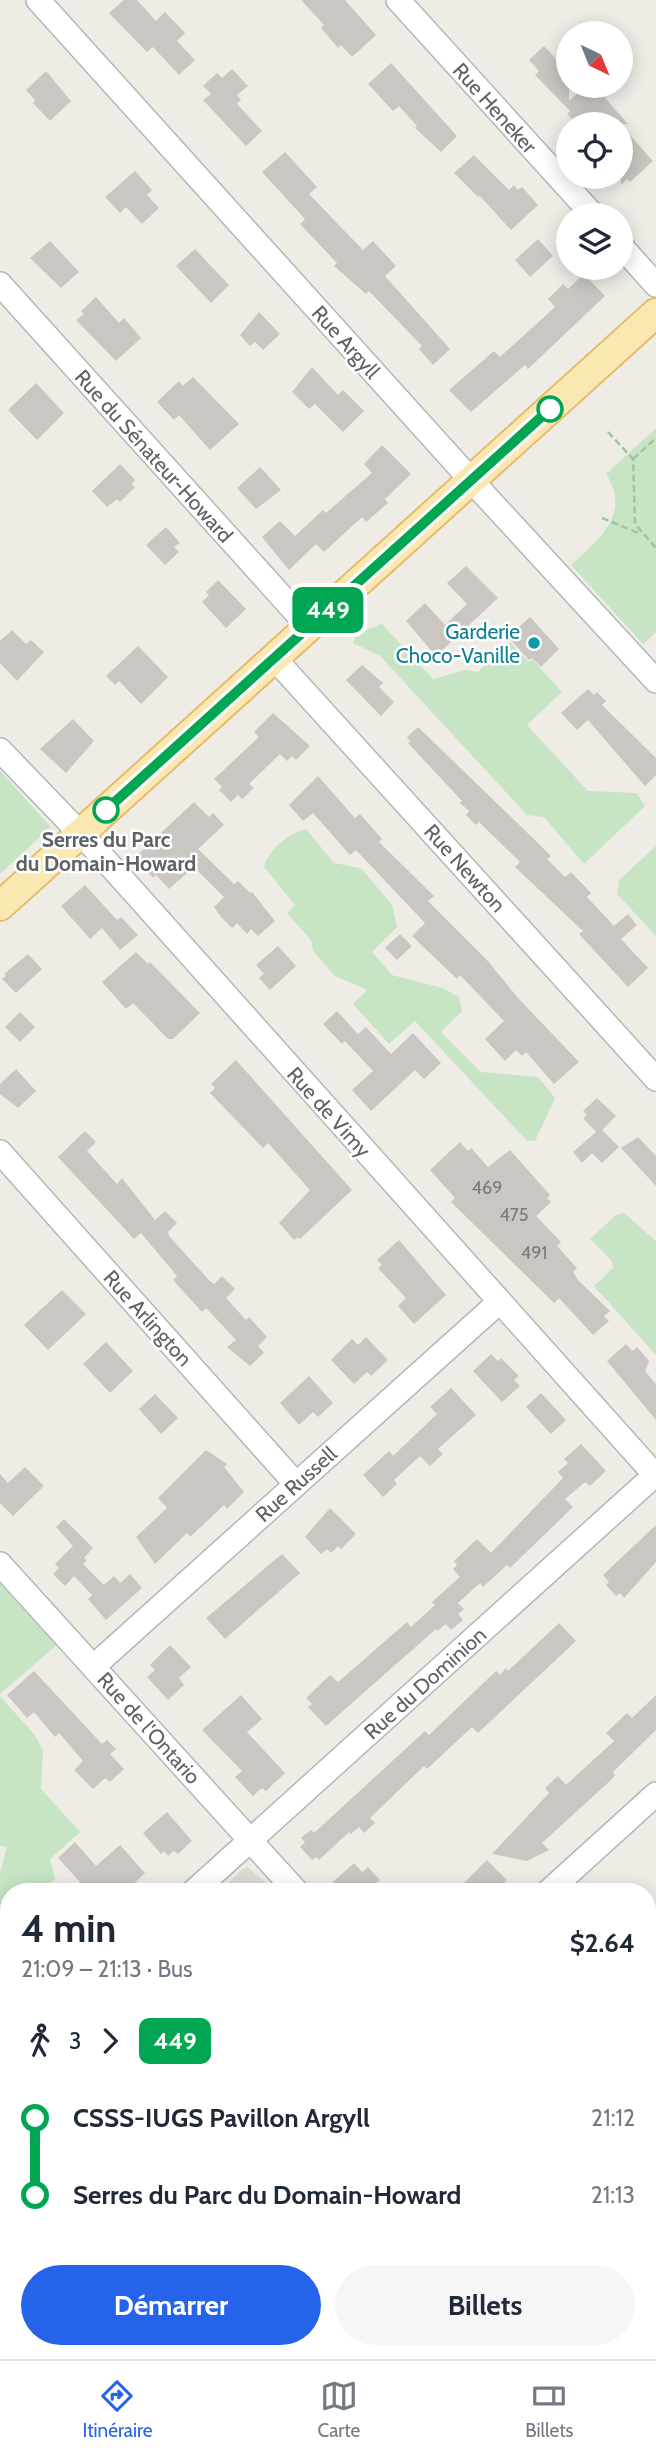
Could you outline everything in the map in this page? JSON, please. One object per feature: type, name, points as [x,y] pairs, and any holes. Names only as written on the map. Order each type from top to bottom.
[{"type":"main road","points":[[0,906],[656,313]]},
{"type":"street","name":"Rue Argyll","points":[[38,0],[656,681]]},
{"type":"street","name":"Rue Heneker","points":[[398,0],[582,203]]},
{"type":"street","points":[[633,259],[656,285]]},
{"type":"street","name":"Rue du Sénateur-Howard","points":[[0,285],[309,627]]},
{"type":"street","name":"Rue Newton","points":[[274,658],[656,1079]]},
{"type":"street","name":"Rue de Vimy","points":[[0,750],[80,834],[498,1303],[656,1475]]},
{"type":"street","name":"Rue Arlington","points":[[0,1152],[296,1484]]},
{"type":"street","name":"Rue Russell","points":[[93,1667],[498,1303]]},
{"type":"street","name":"Rue du Dominion","points":[[203,1883],[656,1475]]},
{"type":"street","name":"Rue de l'Ontario","points":[[0,1564],[289,1883]]},
{"type":"street","points":[[558,1883],[656,1794]]},
{"type":"path","points":[[608,432],[634,459],[634,513],[642,535]]},
{"type":"path","points":[[634,459],[656,438]]},
{"type":"path","points":[[602,518],[642,535],[656,548]]},
{"type":"shaded area","points":[[248,1867],[265,1883],[228,1883]]},
{"type":"green space","points":[[656,428],[656,632],[643,644],[571,565],[601,535],[614,514],[613,488],[606,474]]},
{"type":"green space","points":[[382,624],[433,679],[465,670],[478,672],[510,642],[529,662],[532,659],[562,692],[527,725],[588,791],[637,793],[645,806],[584,864],[544,817],[527,815],[380,656],[353,643],[356,634]]},
{"type":"green space","points":[[0,771],[51,827],[0,874]]},
{"type":"green space","points":[[306,829],[334,863],[361,868],[392,905],[397,927],[372,952],[392,975],[443,988],[459,997],[462,1011],[441,1032],[481,1072],[538,1077],[555,1098],[535,1141],[527,1141],[415,1021],[389,1044],[353,1004],[367,990],[335,976],[313,951],[311,940],[287,913],[295,905],[264,867],[280,843]]},
{"type":"green space","points":[[656,846],[656,936],[617,894],[619,880]]},
{"type":"green space","points":[[624,1213],[656,1241],[656,1355],[594,1286],[613,1268],[612,1261],[590,1239],[616,1215]]},
{"type":"green space","points":[[0,1581],[58,1644],[0,1694]]},
{"type":"green space","points":[[0,1696],[34,1734],[43,1750],[41,1789],[80,1832],[50,1859],[55,1879],[51,1883],[0,1883],[7,1847],[0,1846]]},
{"type":"building","points":[[124,0],[137,0],[156,21],[165,12],[185,33],[177,41],[195,60],[179,75],[153,47],[147,52],[109,13]]},
{"type":"building","points":[[301,0],[345,0],[376,35],[352,57],[341,45],[338,48],[321,28],[324,25]]},
{"type":"building","points":[[544,46],[556,58],[556,97],[535,75],[539,71],[529,60]]},
{"type":"building","points":[[391,63],[457,136],[441,152],[415,128],[417,126],[399,106],[393,111],[368,84]]},
{"type":"building","points":[[232,69],[248,86],[237,95],[241,100],[237,104],[262,131],[246,146],[203,100],[211,94],[203,86],[217,73],[222,78]]},
{"type":"building","points":[[46,71],[71,101],[50,121],[33,103],[35,100],[26,90]]},
{"type":"building","points":[[557,98],[569,98],[569,101],[572,98],[605,98],[617,112],[569,112]]},
{"type":"building","points":[[633,138],[653,161],[633,179]]},
{"type":"building","points":[[285,152],[317,187],[309,194],[363,250],[373,241],[396,266],[385,276],[450,349],[433,365],[419,349],[422,346],[369,291],[366,294],[334,266],[337,263],[300,224],[305,219],[262,172]]},
{"type":"building","points":[[474,155],[509,190],[514,185],[518,190],[522,187],[538,205],[511,230],[480,196],[454,173]]},
{"type":"building","points":[[135,171],[152,190],[147,195],[159,208],[142,224],[126,207],[120,213],[105,197]]},
{"type":"building","points":[[538,239],[553,256],[530,277],[515,260]]},
{"type":"building","points":[[50,241],[79,272],[61,288],[30,258]]},
{"type":"building","points":[[195,249],[229,285],[211,303],[176,266]]},
{"type":"building","points":[[578,280],[590,280],[605,296],[528,369],[525,365],[471,412],[449,390],[494,351],[500,357],[555,307],[548,299],[563,284],[568,289]]},
{"type":"building","points":[[96,297],[119,323],[124,318],[141,338],[116,361],[76,320],[84,314],[81,311]]},
{"type":"building","points":[[259,312],[280,334],[263,350],[255,342],[250,346],[240,335]]},
{"type":"building","points":[[312,367],[338,395],[343,390],[364,411],[343,432],[315,404],[309,409],[292,392]]},
{"type":"building","points":[[193,377],[239,424],[210,450],[179,415],[174,420],[157,402],[179,381],[183,386]]},
{"type":"building","points":[[36,383],[64,413],[37,440],[8,410]]},
{"type":"building","points":[[382,445],[411,474],[385,499],[388,503],[366,522],[362,517],[324,552],[316,544],[289,570],[262,537],[280,521],[295,536],[323,510],[326,513],[372,473],[364,464]]},
{"type":"building","points":[[120,464],[135,480],[132,484],[135,487],[120,502],[117,499],[107,507],[92,491]]},
{"type":"building","points":[[260,467],[281,490],[256,509],[237,488]]},
{"type":"building","points":[[166,527],[180,543],[174,547],[179,552],[165,565],[146,545]]},
{"type":"building","points":[[466,566],[498,598],[436,656],[406,621],[425,603],[445,625],[467,604],[447,583]]},
{"type":"building","points":[[218,580],[246,609],[226,628],[202,602],[209,595],[206,592]]},
{"type":"building","name":"Garderie Choco-Vanille","points":[[530,617],[559,649],[541,667],[532,658],[529,660],[508,637]]},
{"type":"building","points":[[12,630],[26,644],[31,640],[44,652],[17,681],[0,663],[0,641]]},
{"type":"building","points":[[138,646],[168,677],[141,704],[119,681],[115,685],[106,676]]},
{"type":"building","points":[[362,665],[383,683],[379,687],[394,702],[381,716],[346,680]]},
{"type":"building","points":[[588,689],[594,695],[597,692],[606,701],[602,705],[656,758],[656,775],[645,786],[588,720],[577,730],[561,713]]},
{"type":"building","points":[[273,713],[310,746],[296,760],[292,756],[287,761],[280,754],[249,784],[254,788],[242,799],[238,795],[231,802],[219,790],[222,787],[214,779],[259,737],[254,732]]},
{"type":"building","points":[[73,719],[94,741],[66,773],[40,749]]},
{"type":"building","points":[[418,727],[551,856],[547,859],[565,877],[571,872],[591,893],[587,897],[614,926],[628,914],[637,925],[621,939],[648,968],[628,987],[579,934],[583,931],[515,867],[520,862],[479,822],[476,825],[466,815],[469,811],[460,803],[462,801],[408,743],[410,741],[407,737]]},
{"type":"building","points":[[318,776],[355,818],[360,814],[382,839],[379,842],[434,896],[428,901],[486,959],[519,999],[579,1062],[554,1084],[526,1052],[522,1056],[516,1050],[505,1061],[485,1039],[504,1021],[460,975],[457,979],[412,936],[425,923],[356,850],[350,855],[313,813],[303,821],[289,805]]},
{"type":"building","points":[[194,802],[209,817],[213,813],[224,825],[198,849],[234,884],[238,881],[252,892],[275,921],[258,936],[251,929],[247,934],[237,923],[232,928],[221,917],[214,907],[224,897],[194,867],[169,889],[156,875],[153,878],[134,858]]},
{"type":"building","points":[[85,885],[117,920],[121,917],[138,935],[120,950],[102,928],[90,939],[61,906]]},
{"type":"building","points":[[400,934],[412,946],[397,960],[385,948]]},
{"type":"building","points":[[278,946],[296,966],[270,990],[259,978],[264,974],[256,965]]},
{"type":"building","points":[[136,952],[148,964],[150,962],[200,1013],[173,1039],[168,1039],[133,1003],[126,1009],[102,982]]},
{"type":"building","points":[[28,954],[42,969],[16,993],[2,979],[6,976],[4,974]]},
{"type":"building","points":[[337,1011],[358,1034],[366,1027],[391,1054],[413,1033],[441,1063],[424,1079],[415,1070],[371,1111],[352,1090],[373,1071],[345,1041],[342,1044],[323,1024]]},
{"type":"building","points":[[20,1012],[35,1027],[20,1042],[5,1027]]},
{"type":"building","points":[[236,1060],[352,1190],[300,1239],[298,1237],[294,1240],[279,1223],[310,1190],[268,1143],[263,1148],[210,1093],[215,1088],[211,1084]]},
{"type":"building","points":[[16,1069],[36,1091],[18,1108],[0,1094],[0,1084]]},
{"type":"building","points":[[597,1098],[616,1116],[602,1130],[619,1147],[602,1163],[592,1153],[582,1163],[573,1152],[596,1132],[583,1118],[587,1115],[583,1111]]},
{"type":"building","points":[[85,1131],[96,1142],[87,1151],[117,1184],[122,1178],[155,1220],[165,1211],[177,1223],[168,1232],[169,1236],[209,1280],[214,1284],[222,1276],[235,1289],[226,1298],[246,1320],[249,1317],[267,1337],[258,1346],[264,1353],[250,1366],[227,1347],[236,1340],[206,1308],[202,1312],[173,1280],[177,1276],[141,1233],[134,1239],[58,1157]]},
{"type":"building","points":[[638,1137],[656,1156],[656,1186],[621,1148]]},
{"type":"building","points":[[460,1142],[468,1151],[471,1148],[488,1167],[510,1150],[550,1195],[547,1198],[551,1202],[536,1216],[561,1242],[557,1246],[577,1268],[573,1272],[578,1280],[610,1311],[604,1316],[609,1321],[593,1335],[559,1298],[554,1303],[451,1202],[455,1198],[430,1170]]},
{"type":"building","points":[[399,1240],[446,1295],[414,1324],[398,1306],[406,1298],[378,1268],[382,1265],[377,1260]]},
{"type":"building","points":[[62,1290],[86,1314],[48,1350],[24,1325]]},
{"type":"building","points":[[366,1337],[388,1360],[371,1376],[367,1372],[354,1384],[331,1360],[352,1339],[358,1345]]},
{"type":"building","points":[[106,1342],[133,1371],[110,1393],[83,1364]]},
{"type":"building","points":[[626,1344],[632,1351],[637,1347],[649,1361],[645,1371],[656,1384],[656,1420],[607,1361]]},
{"type":"building","points":[[491,1354],[498,1361],[501,1358],[519,1376],[514,1380],[520,1386],[502,1402],[473,1371]]},
{"type":"building","points":[[309,1376],[333,1403],[318,1417],[313,1412],[299,1425],[280,1403]]},
{"type":"building","points":[[451,1388],[476,1415],[438,1449],[443,1454],[430,1466],[420,1456],[394,1480],[397,1484],[383,1497],[363,1475],[389,1451],[393,1456],[437,1414],[430,1407]]},
{"type":"building","points":[[541,1393],[566,1420],[551,1434],[526,1407]]},
{"type":"building","points":[[155,1394],[178,1418],[161,1434],[139,1409]]},
{"type":"building","points":[[581,1444],[606,1471],[590,1486],[585,1482],[565,1499],[573,1507],[510,1568],[507,1565],[483,1587],[480,1583],[458,1603],[464,1609],[458,1614],[463,1620],[451,1630],[446,1624],[437,1631],[436,1629],[326,1726],[308,1707],[312,1704],[306,1698],[330,1675],[338,1682],[407,1622],[411,1627],[435,1605],[432,1602],[460,1577],[453,1569],[457,1565],[454,1561],[477,1539],[491,1553],[563,1478],[558,1472],[568,1463],[564,1459]]},
{"type":"building","points":[[206,1450],[227,1464],[224,1467],[244,1492],[227,1509],[224,1505],[190,1537],[187,1533],[155,1564],[136,1537],[167,1508],[158,1498]]},
{"type":"building","points":[[25,1467],[44,1486],[13,1516],[0,1503],[0,1474],[8,1483]]},
{"type":"building","points":[[330,1508],[356,1534],[341,1549],[338,1546],[331,1553],[327,1549],[321,1554],[305,1537]]},
{"type":"building","points":[[64,1519],[93,1548],[84,1558],[87,1561],[83,1564],[104,1585],[114,1576],[120,1583],[130,1574],[142,1588],[106,1620],[88,1599],[92,1595],[74,1576],[65,1586],[53,1574],[59,1568],[55,1564],[73,1546],[56,1527]]},
{"type":"building","points":[[656,1525],[656,1562],[624,1598],[620,1593],[616,1596],[606,1585],[609,1582],[603,1575]]},
{"type":"building","points":[[282,1554],[300,1573],[225,1639],[206,1618]]},
{"type":"building","points":[[559,1623],[576,1641],[478,1733],[472,1727],[427,1769],[424,1766],[370,1818],[375,1823],[364,1833],[359,1827],[351,1834],[349,1832],[319,1860],[316,1857],[312,1860],[300,1847],[305,1842],[301,1838],[311,1830],[314,1833],[425,1731],[429,1735],[496,1671],[500,1675],[506,1668],[508,1671]]},
{"type":"building","points":[[170,1645],[191,1667],[179,1678],[184,1685],[168,1700],[147,1677],[155,1670],[150,1665]]},
{"type":"building","points":[[34,1671],[102,1744],[107,1740],[116,1749],[110,1754],[124,1769],[110,1782],[105,1778],[93,1789],[74,1770],[83,1761],[59,1733],[55,1737],[34,1712],[27,1718],[7,1695]]},
{"type":"building","points":[[241,1695],[262,1719],[247,1732],[285,1773],[266,1791],[262,1788],[253,1796],[235,1777],[242,1771],[202,1730]]},
{"type":"building","points":[[656,1695],[656,1730],[613,1772],[615,1775],[611,1780],[542,1843],[549,1850],[527,1861],[492,1854],[549,1793],[545,1788],[558,1776],[566,1785],[614,1741],[606,1733],[627,1713],[632,1718]]},
{"type":"building","points":[[167,1812],[192,1841],[178,1854],[174,1851],[168,1856],[164,1851],[161,1854],[143,1833]]},
{"type":"building","points":[[75,1842],[96,1866],[120,1845],[145,1873],[134,1883],[79,1883],[58,1858]]},
{"type":"building","points":[[487,1860],[507,1880],[504,1883],[464,1883]]},
{"type":"building","points":[[354,1863],[362,1872],[368,1867],[380,1880],[376,1883],[332,1883]]},
{"type":"bus line","name":"449","points":[[106,810],[550,409]]},
{"type":"place","name":"Garderie Choco-Vanille","points":[[534,643]]},
{"type":"place","name":"Serres du Parc du Domain-Howard","points":[[106,810]]}]
